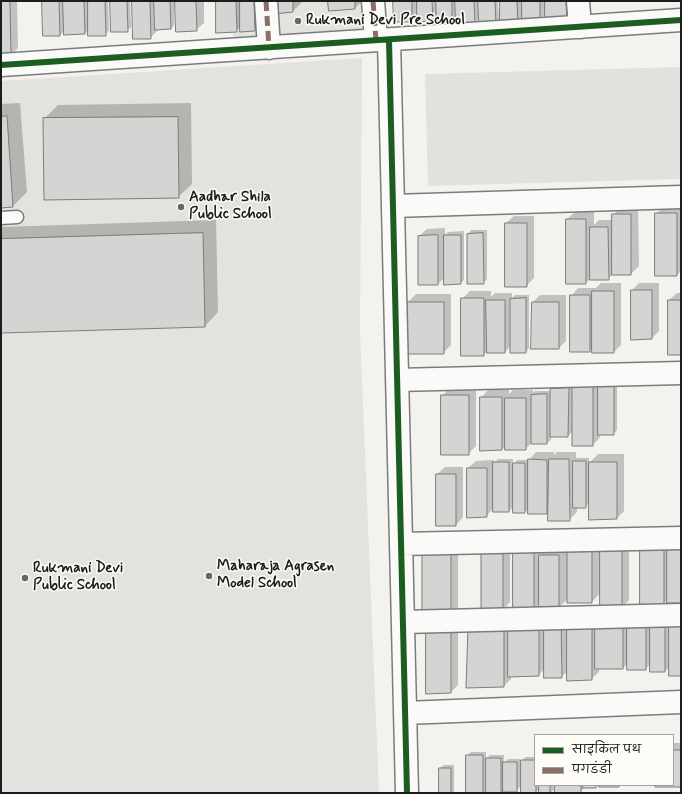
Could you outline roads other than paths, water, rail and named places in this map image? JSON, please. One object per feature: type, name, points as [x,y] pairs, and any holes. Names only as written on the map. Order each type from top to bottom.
[{"type":"street","points":[[266,1],[269,48]]},
{"type":"street","points":[[373,1],[382,40],[393,206],[407,793]]},
{"type":"street","points":[[578,1],[580,27]]},
{"type":"street","points":[[1,66],[681,20]]},
{"type":"street","points":[[393,206],[681,197]]},
{"type":"street","points":[[397,380],[681,373]]},
{"type":"street","points":[[401,544],[681,538]]},
{"type":"street","points":[[403,622],[681,615]]},
{"type":"street","points":[[405,713],[681,702]]},
{"type":"lane","points":[[1,218],[17,217]]},
{"type":"place","name":"Rukmani Devi Pre School","points":[[298,21]]},
{"type":"place","name":"Aadhar Shila Public School","points":[[181,207]]},
{"type":"place","name":"Maharaja Agrasen Model School","points":[[209,576]]},
{"type":"place","name":"Rukmani Devi Public School","points":[[25,578]]}]
